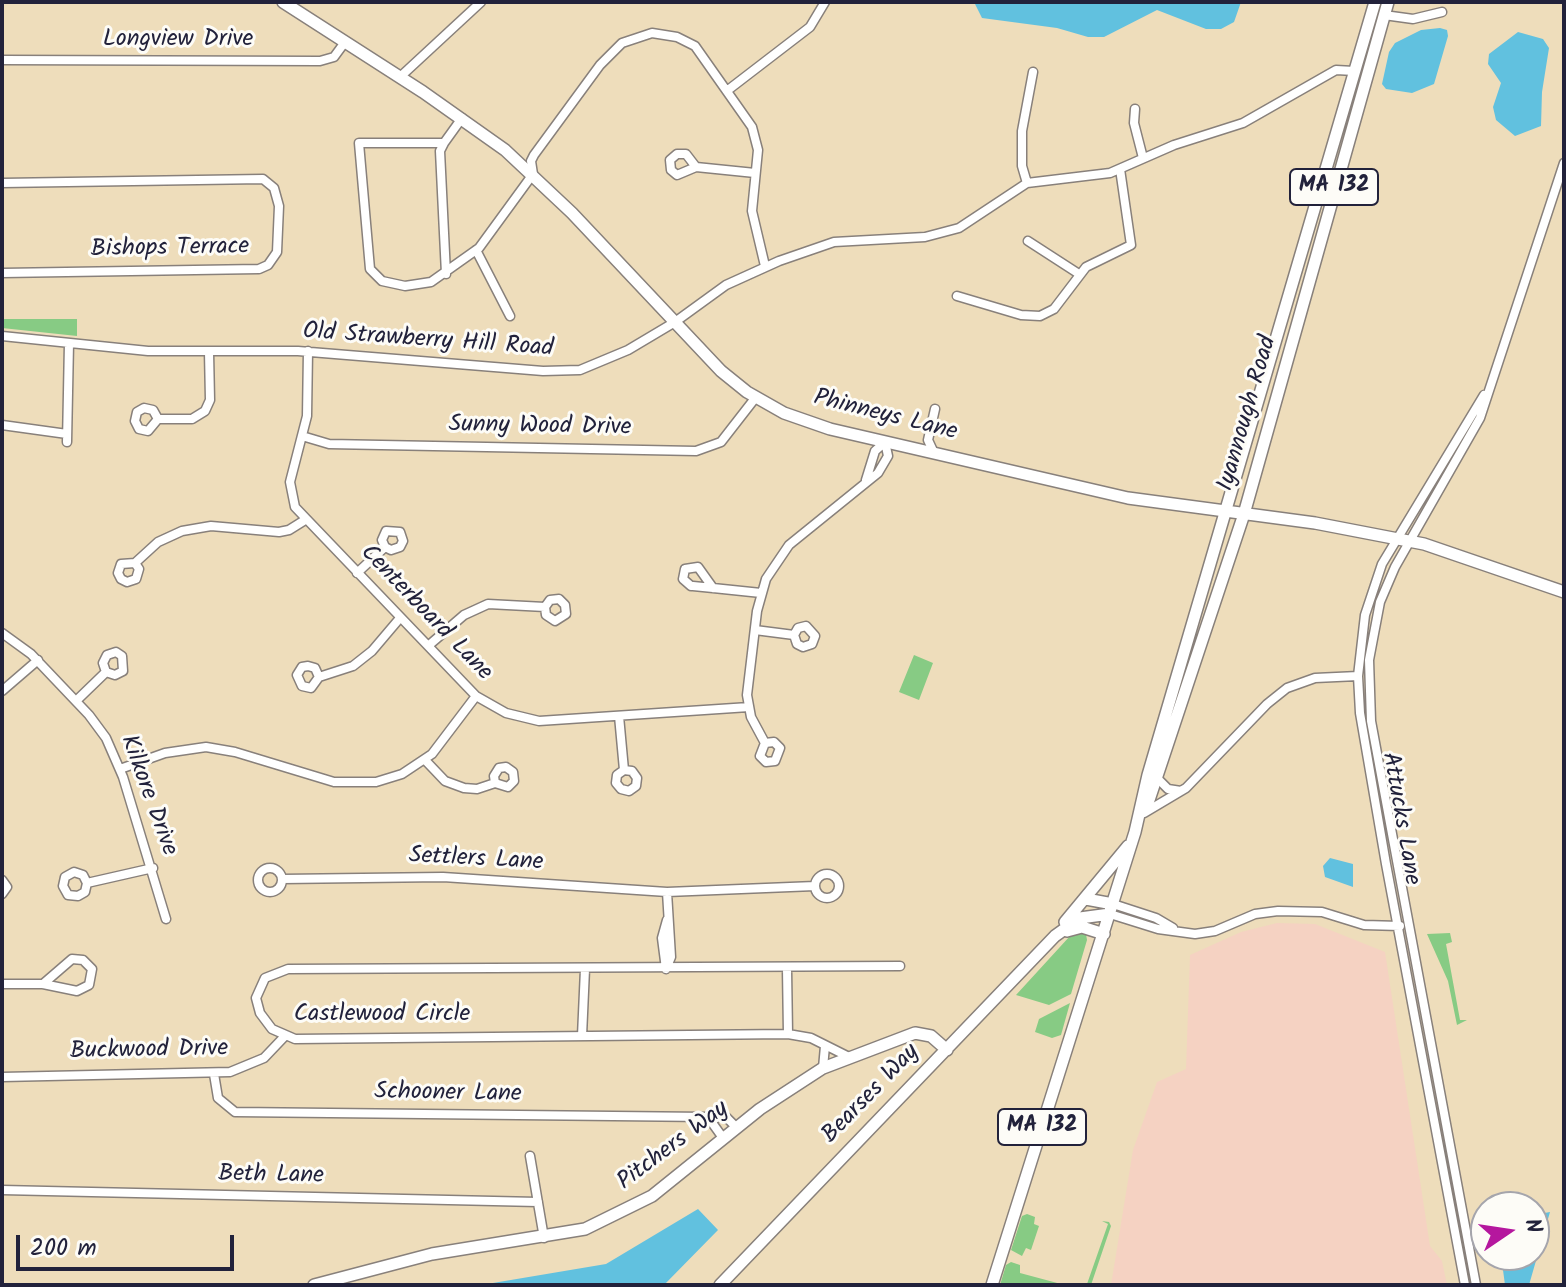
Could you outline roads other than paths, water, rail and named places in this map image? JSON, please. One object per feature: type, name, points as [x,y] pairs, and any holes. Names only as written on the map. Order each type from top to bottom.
[{"type":"main road","name":"Phinneys Lane","points":[[283,2],[462,118],[533,174],[721,371],[756,397],[803,421],[1128,498],[1408,540],[1564,592]]},
{"type":"main road","name":"Iyannough Road","points":[[992,1285],[1134,836],[1148,775],[1375,2]]},
{"type":"main road","name":"Iyannough Road","points":[[1134,836],[1158,779],[1244,514],[1388,2]]},
{"type":"main road","name":"Bearses Way","points":[[720,1285],[1055,936],[1134,836]]},
{"type":"main road","points":[[1086,899],[1112,909]]},
{"type":"main road","name":"Bearses Way","points":[[1055,936],[1080,918],[1112,909]]},
{"type":"main road","points":[[1055,936],[1079,927],[1104,934]]},
{"type":"main road","name":"Pitchers Way","points":[[314,1285],[432,1254],[585,1229],[638,1204],[723,1138],[823,1068],[915,1033],[931,1036],[947,1050]]},
{"type":"street","points":[[400,77],[481,2]]},
{"type":"street","points":[[728,90],[810,27],[825,2]]},
{"type":"street","points":[[1384,15],[1413,19],[1442,12]]},
{"type":"street","points":[[444,143],[359,143],[372,273],[382,281],[405,286],[431,282],[446,274],[491,236],[533,174],[531,161],[534,155],[612,50],[632,38],[666,34],[687,42],[700,52],[755,132],[758,150],[752,211],[765,266]]},
{"type":"street","name":"Longview Drive","points":[[2,60],[320,61],[334,57],[345,42]]},
{"type":"street","name":"Old Strawberry Hill Road","points":[[2,336],[135,350],[308,351],[570,372],[608,360],[675,322],[726,285],[765,266],[834,242],[916,238],[951,231],[976,220],[1027,183],[1093,178],[1120,169],[1243,123],[1336,70],[1354,71]]},
{"type":"street","points":[[1027,183],[1022,166],[1022,131],[1033,72]]},
{"type":"street","points":[[1135,109],[1134,123],[1143,158]]},
{"type":"street","points":[[446,274],[440,151],[462,118]]},
{"type":"street","name":"Attucks Lane","points":[[1465,1285],[1402,926],[1371,721],[1368,677],[1380,602],[1408,540],[1471,436],[1564,163]]},
{"type":"street","points":[[696,167],[755,173]]},
{"type":"street","points":[[957,296],[1021,315],[1040,316],[1060,305],[1079,274],[1091,264],[1131,245],[1120,169]]},
{"type":"street","name":"Bishops Terrace","points":[[2,183],[263,179],[274,188],[279,206],[277,252],[268,265],[259,269],[2,273]]},
{"type":"street","points":[[1028,241],[1079,274]]},
{"type":"street","points":[[476,250],[510,316]]},
{"type":"street","points":[[2,425],[67,438],[69,343]]},
{"type":"street","name":"Centerboard Lane","points":[[308,351],[308,405],[290,482],[295,507],[476,696],[506,713],[539,721],[749,707]]},
{"type":"street","points":[[158,419],[192,419],[205,411],[210,395],[209,352]]},
{"type":"street","name":"Attucks Lane","points":[[1476,1285],[1360,713],[1358,676],[1368,600],[1395,538],[1489,387]]},
{"type":"street","name":"Sunny Wood Drive","points":[[302,436],[329,444],[696,451],[721,442],[756,397]]},
{"type":"street","points":[[934,453],[928,440],[935,409]]},
{"type":"street","points":[[765,743],[749,707],[761,593],[772,568],[789,545],[878,473],[886,459],[885,442]]},
{"type":"street","points":[[135,563],[158,542],[189,528],[220,526],[279,532],[305,520]]},
{"type":"street","points":[[357,573],[385,547]]},
{"type":"street","points":[[713,588],[761,593]]},
{"type":"street","points":[[428,646],[464,615],[480,606],[507,602],[545,607]]},
{"type":"street","points":[[319,677],[337,674],[360,661],[400,618]]},
{"type":"street","points":[[755,630],[794,635]]},
{"type":"street","name":"Kilkore Drive","points":[[2,633],[38,660],[101,730],[120,769],[153,868],[166,919]]},
{"type":"street","points":[[2,691],[38,660]]},
{"type":"street","points":[[76,701],[106,672]]},
{"type":"street","points":[[1144,813],[1182,791],[1280,693],[1315,678],[1358,676]]},
{"type":"street","points":[[120,769],[165,753],[206,747],[235,752],[316,778],[354,784],[385,780],[425,760],[446,739],[476,696]]},
{"type":"street","points":[[619,716],[624,770]]},
{"type":"street","points":[[425,760],[439,776],[457,787],[477,789],[495,783]]},
{"type":"street","points":[[1158,779],[1168,789],[1182,791]]},
{"type":"street","points":[[87,883],[153,868]]},
{"type":"street","name":"Settlers Lane","points":[[282,879],[443,877],[667,892],[815,886]]},
{"type":"street","points":[[2,880],[7,887],[2,894]]},
{"type":"street","points":[[666,969],[662,938],[667,919],[667,892]]},
{"type":"street","points":[[1112,909],[1156,918],[1177,931],[1205,934],[1255,914],[1285,911],[1322,912],[1364,925],[1402,926]]},
{"type":"street","points":[[2,984],[43,984],[64,991],[81,990],[91,982],[92,969],[83,960],[72,959],[43,984]]},
{"type":"street","name":"Castlewood Circle","points":[[849,1057],[804,1036],[788,1034],[284,1037],[268,1025],[256,1000],[262,981],[279,971],[900,966]]},
{"type":"street","points":[[582,1036],[585,969]]},
{"type":"street","points":[[787,969],[788,1034]]},
{"type":"street","name":"Buckwood Drive","points":[[2,1077],[214,1074],[239,1070],[258,1062],[284,1037]]},
{"type":"street","points":[[823,1068],[825,1046]]},
{"type":"street","name":"Schooner Lane","points":[[214,1074],[218,1098],[235,1112],[726,1117],[737,1128]]},
{"type":"street","points":[[708,1117],[723,1138]]},
{"type":"street","points":[[530,1156],[544,1238]]},
{"type":"street","name":"Beth Lane","points":[[2,1190],[538,1202]]},
{"type":"water","points":[[974,2],[1241,2],[1234,22],[1221,29],[1206,29],[1157,10],[1104,37],[1088,37],[1057,28],[982,18]]},
{"type":"water","points":[[1421,30],[1447,30],[1448,36],[1434,84],[1412,93],[1386,89],[1382,84],[1389,52],[1395,43]]},
{"type":"water","points":[[1518,32],[1543,39],[1549,48],[1542,92],[1541,126],[1515,136],[1496,120],[1493,107],[1501,83],[1488,64],[1489,54]]},
{"type":"water","points":[[1330,858],[1353,864],[1353,887],[1325,877],[1323,866]]},
{"type":"water","points":[[698,1209],[718,1230],[664,1285],[481,1285],[606,1264]]},
{"type":"water","points":[[1503,1271],[1533,1271],[1529,1285],[1505,1285]]}]
